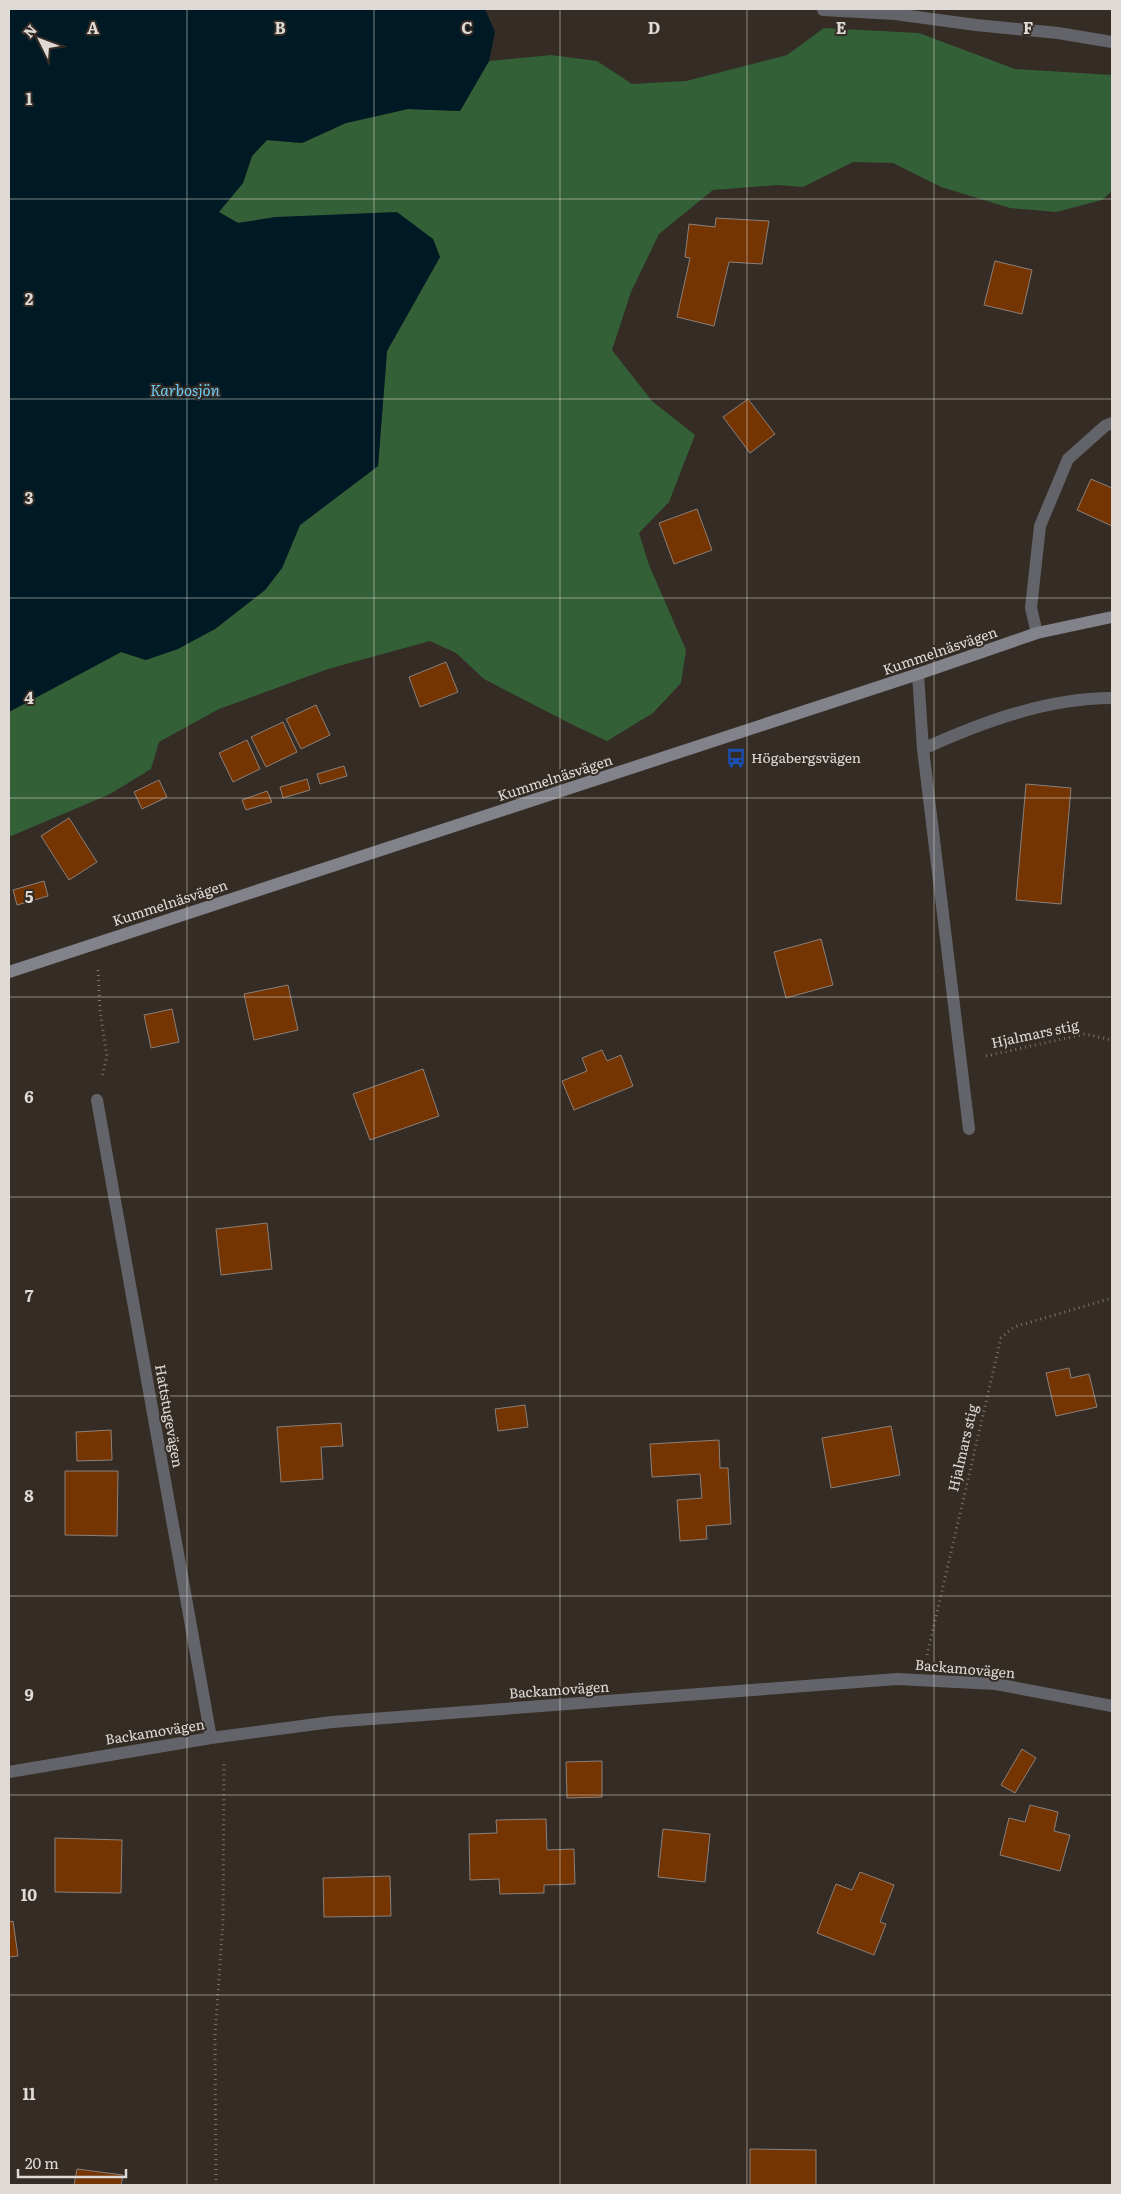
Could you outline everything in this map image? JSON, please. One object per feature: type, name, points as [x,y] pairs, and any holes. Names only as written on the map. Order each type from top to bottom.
[{"type":"street","points":[[823,10],[895,14],[976,25],[1058,33],[1112,42]]},
{"type":"street","points":[[1037,633],[1031,608],[1040,526],[1068,459],[1105,426],[1112,423]]},
{"type":"street","name":"Kummelnäsvägen","points":[[9,972],[918,674],[1037,633],[1112,616]]},
{"type":"street","points":[[918,674],[924,749],[969,1129]]},
{"type":"street","points":[[924,749],[964,730],[1028,710],[1094,698],[1112,698]]},
{"type":"street","name":"Hattstugevägen","points":[[97,1100],[217,1737]]},
{"type":"street","name":"Backamovägen","points":[[9,1772],[217,1737],[332,1722],[897,1679],[996,1684],[1112,1706]]},
{"type":"path","points":[[96,943],[100,1011],[107,1056],[97,1100]]},
{"type":"path","name":"Hjalmars stig","points":[[962,1062],[1085,1034],[1112,1040]]},
{"type":"path","name":"Hjalmars stig","points":[[921,1680],[1001,1338],[1014,1327],[1112,1298]]},
{"type":"path","points":[[216,2185],[215,2035],[223,1922],[217,1737]]},
{"type":"green space","points":[[824,28],[919,33],[1015,69],[1112,75],[1112,191],[1102,200],[1056,212],[1010,208],[941,187],[893,163],[853,162],[803,187],[778,185],[713,190],[659,234],[631,292],[612,350],[652,401],[695,435],[669,502],[639,533],[649,565],[686,650],[681,683],[653,713],[607,741],[484,679],[456,653],[430,641],[328,669],[219,709],[159,742],[151,769],[110,794],[9,837],[9,712],[121,652],[146,660],[215,629],[265,590],[282,568],[300,525],[378,466],[387,351],[440,257],[433,239],[276,217],[238,223],[218,212],[243,183],[252,156],[267,140],[302,143],[346,123],[408,109],[460,111],[489,61],[551,55],[597,61],[632,84],[686,81],[787,55]]},
{"type":"water","name":"Karbosjön","points":[[9,9],[485,9],[495,32],[489,61],[460,111],[408,109],[346,123],[302,143],[267,140],[252,156],[243,183],[219,212],[238,223],[276,217],[397,212],[433,239],[440,257],[387,351],[378,466],[300,525],[282,568],[265,590],[215,629],[178,649],[146,660],[121,652],[9,712]]},
{"type":"building","points":[[716,218],[769,221],[762,264],[729,262],[714,326],[677,317],[690,258],[685,257],[689,224],[715,227]]},
{"type":"building","points":[[995,261],[1032,270],[1022,314],[984,305]]},
{"type":"building","points":[[748,399],[775,434],[750,453],[723,417]]},
{"type":"building","points":[[1091,479],[1112,488],[1112,526],[1077,510]]},
{"type":"building","points":[[697,509],[712,550],[674,564],[659,523]]},
{"type":"building","points":[[446,662],[458,692],[420,707],[409,677]]},
{"type":"building","points":[[316,705],[330,735],[301,749],[286,719]]},
{"type":"building","points":[[283,722],[297,752],[266,767],[251,737]]},
{"type":"building","points":[[247,740],[260,769],[233,782],[219,753]]},
{"type":"building","points":[[344,766],[347,776],[320,784],[317,774]]},
{"type":"building","points":[[307,779],[310,790],[283,798],[280,787]]},
{"type":"building","points":[[159,780],[167,797],[142,809],[134,792]]},
{"type":"building","points":[[1026,784],[1071,788],[1061,904],[1016,900]]},
{"type":"building","points":[[267,791],[272,802],[246,810],[242,800]]},
{"type":"building","points":[[69,818],[97,862],[69,880],[41,836]]},
{"type":"building","points":[[44,881],[48,896],[17,905],[13,890]]},
{"type":"building","points":[[821,939],[833,985],[786,998],[774,952]]},
{"type":"building","points":[[288,985],[298,1030],[254,1040],[244,994]]},
{"type":"building","points":[[172,1009],[179,1042],[151,1048],[144,1015]]},
{"type":"building","points":[[602,1050],[607,1061],[621,1055],[633,1086],[574,1110],[562,1081],[587,1071],[582,1058]]},
{"type":"building","points":[[423,1069],[439,1116],[370,1140],[353,1094]]},
{"type":"building","points":[[267,1223],[272,1269],[221,1275],[216,1229]]},
{"type":"building","points":[[1069,1368],[1071,1378],[1089,1374],[1097,1407],[1056,1416],[1046,1373]]},
{"type":"building","points":[[525,1405],[528,1427],[498,1431],[495,1409]]},
{"type":"building","points":[[341,1423],[343,1446],[321,1447],[323,1479],[281,1482],[277,1427]]},
{"type":"building","points":[[891,1426],[900,1475],[831,1488],[822,1438]]},
{"type":"building","points":[[111,1430],[112,1460],[77,1461],[76,1432]]},
{"type":"building","points":[[719,1440],[720,1468],[728,1468],[731,1524],[706,1526],[707,1539],[680,1541],[677,1500],[702,1498],[700,1474],[652,1477],[650,1444]]},
{"type":"building","points":[[65,1471],[118,1471],[117,1536],[65,1535]]},
{"type":"building","points":[[1022,1749],[1036,1758],[1015,1793],[1001,1785]]},
{"type":"building","points":[[602,1761],[602,1797],[567,1798],[566,1762]]},
{"type":"building","points":[[1030,1805],[1058,1812],[1054,1831],[1070,1835],[1060,1871],[1000,1855],[1009,1818],[1025,1822]]},
{"type":"building","points":[[546,1819],[547,1850],[574,1849],[575,1884],[544,1885],[544,1893],[500,1894],[499,1879],[470,1880],[469,1834],[497,1833],[496,1820]]},
{"type":"building","points":[[663,1829],[710,1834],[705,1882],[658,1877]]},
{"type":"building","points":[[55,1838],[122,1840],[121,1893],[55,1892]]},
{"type":"building","points":[[860,1872],[894,1885],[880,1922],[886,1924],[874,1955],[817,1933],[836,1884],[852,1890]]},
{"type":"building","points":[[390,1876],[391,1916],[324,1917],[323,1878]]},
{"type":"building","points":[[13,1921],[18,1956],[9,1957],[9,1922]]},
{"type":"building","points":[[750,2149],[816,2150],[816,2185],[750,2185]]},
{"type":"building","points":[[77,2169],[123,2175],[121,2185],[74,2185]]},
{"type":"place","name":"Högabergsvägen","points":[[736,758]]}]
